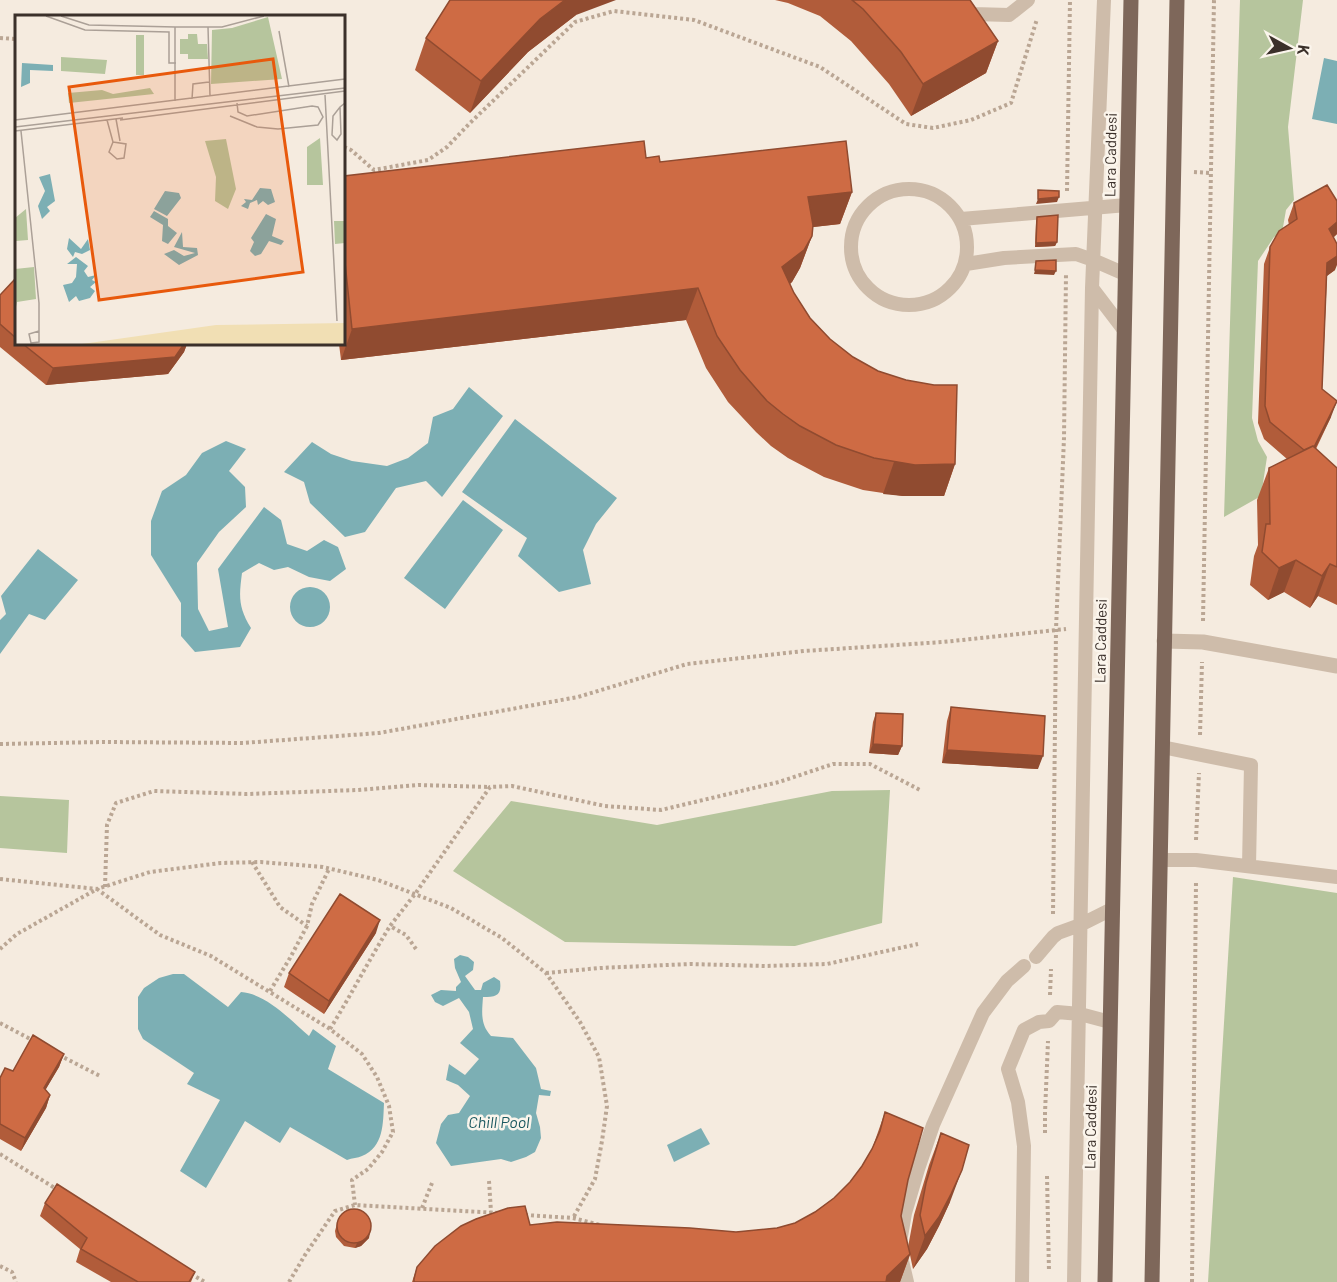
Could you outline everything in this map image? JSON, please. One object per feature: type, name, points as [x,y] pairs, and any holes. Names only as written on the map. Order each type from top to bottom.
[{"type":"main road","name":"Lara Caddesi","points":[[1105,1282],[1131,0]]},
{"type":"main road","points":[[1152,1282],[1177,0]]},
{"type":"street","points":[[1164,641],[1203,642],[1337,666]]},
{"type":"lane","points":[[949,0],[973,14],[1009,15],[1028,0]]},
{"type":"lane","points":[[1074,1282],[1080,1014],[1084,629],[1092,288],[1104,0]]},
{"type":"lane","points":[[903,189],[927,191],[947,202],[961,219],[968,242],[966,264],[954,285],[937,299],[915,306],[892,304],[872,293],[857,275],[851,253],[853,230],[864,210],[882,195],[903,189]]},
{"type":"lane","points":[[961,219],[1127,205]]},
{"type":"lane","points":[[966,264],[1004,258],[1076,254],[1125,274]]},
{"type":"lane","points":[[1092,288],[1124,330]]},
{"type":"lane","points":[[1162,747],[1251,765],[1249,866]]},
{"type":"lane","points":[[1160,860],[1196,860],[1337,877]]},
{"type":"lane","points":[[907,1282],[899,1248],[905,1213],[933,1125],[983,1013],[1007,981],[1053,937],[1112,909]]},
{"type":"lane","points":[[1022,1282],[1024,1146],[1018,1102],[1008,1069],[1024,1030],[1039,1022],[1049,1021],[1057,1012],[1080,1014],[1110,1022]]},
{"type":"path","points":[[1066,211],[1070,0]]},
{"type":"path","points":[[345,147],[374,170],[428,160],[447,147],[576,22],[614,11],[694,20],[820,67],[906,124],[933,128],[971,120],[1011,103],[1039,10]]},
{"type":"path","points":[[0,38],[15,39]]},
{"type":"path","points":[[1045,1136],[1053,937],[1056,629],[1064,438],[1066,255]]},
{"type":"path","points":[[0,744],[243,743],[379,733],[578,697],[687,664],[804,651],[943,642],[1056,629],[1084,629]]},
{"type":"path","points":[[105,887],[107,825],[116,803],[154,791],[247,794],[418,785],[512,786],[605,806],[661,810],[779,782],[833,764],[870,764],[922,791]]},
{"type":"path","points":[[330,1029],[390,926],[490,787]]},
{"type":"path","points":[[252,862],[280,907],[307,926]]},
{"type":"path","points":[[0,949],[17,934],[98,889],[150,872],[221,863],[271,862],[329,869],[378,880],[451,908],[502,938],[546,973],[580,1022],[599,1058],[607,1106],[595,1179],[573,1218]]},
{"type":"path","points":[[270,991],[307,926],[312,904],[329,869]]},
{"type":"path","points":[[0,879],[98,889],[160,935],[211,956],[330,1029],[362,1054],[377,1077],[389,1106],[393,1132],[382,1152],[368,1169],[352,1180],[355,1205]]},
{"type":"path","points":[[390,926],[406,934],[416,949]]},
{"type":"path","points":[[546,973],[690,964],[765,966],[827,964],[918,944]]},
{"type":"path","points":[[0,1023],[35,1042]]},
{"type":"path","points":[[56,1053],[100,1076]]},
{"type":"path","points":[[0,1154],[58,1191]]},
{"type":"path","points":[[1046,1170],[1048,1272]]},
{"type":"path","points":[[489,1181],[492,1212]]},
{"type":"path","points":[[422,1208],[432,1183]]},
{"type":"path","points":[[289,1282],[335,1211],[355,1205],[503,1213]]},
{"type":"path","points":[[515,1214],[573,1218],[609,1227]]},
{"type":"path","points":[[0,1266],[12,1272],[16,1282]]},
{"type":"path","points":[[185,1270],[205,1282]]},
{"type":"green space","points":[[1240,0],[1303,0],[1288,127],[1294,200],[1286,210],[1282,233],[1274,237],[1258,261],[1252,418],[1258,441],[1267,457],[1261,496],[1224,517]]},
{"type":"green space","points":[[890,790],[882,923],[795,946],[565,942],[453,871],[511,801],[657,825],[832,791]]},
{"type":"green space","points":[[0,796],[69,800],[67,853],[0,848]]},
{"type":"green space","points":[[1233,877],[1337,893],[1337,1282],[1208,1282]]},
{"type":"water","points":[[1324,58],[1337,61],[1337,124],[1312,119]]},
{"type":"water","points":[[469,387],[503,416],[442,497],[426,481],[396,488],[365,532],[345,537],[310,503],[304,482],[284,472],[312,442],[331,454],[352,461],[387,466],[408,458],[428,443],[433,417],[453,409]]},
{"type":"water","points":[[515,419],[617,498],[596,524],[583,550],[591,584],[559,592],[518,556],[527,538],[462,492]]},
{"type":"water","points":[[226,441],[246,449],[229,471],[245,487],[246,507],[219,532],[197,563],[198,609],[209,631],[228,627],[218,569],[264,507],[281,520],[287,544],[307,551],[324,540],[338,547],[346,569],[330,581],[309,577],[288,567],[274,570],[259,563],[242,573],[240,601],[251,628],[240,647],[195,652],[181,636],[181,603],[151,555],[151,521],[162,491],[186,475],[202,453]]},
{"type":"water","points":[[463,500],[503,530],[445,609],[404,578]]},
{"type":"water","points":[[38,549],[78,580],[45,620],[29,614],[0,654],[0,620],[6,614],[1,596]]},
{"type":"water","points":[[310,587],[324,593],[330,607],[324,621],[310,627],[296,621],[290,607],[296,593]]},
{"type":"water","name":"Chill Pool","points":[[460,955],[474,962],[473,970],[465,976],[475,990],[481,990],[483,983],[494,977],[500,981],[500,990],[497,995],[483,997],[482,1018],[487,1031],[491,1036],[513,1038],[536,1068],[541,1089],[551,1091],[550,1096],[539,1095],[536,1113],[541,1138],[535,1152],[511,1162],[501,1159],[451,1166],[436,1143],[441,1124],[448,1115],[459,1113],[470,1096],[458,1085],[446,1080],[449,1064],[465,1075],[479,1059],[460,1043],[473,1029],[469,1012],[459,998],[443,1006],[435,1002],[431,995],[441,990],[456,991],[456,987],[461,982],[454,959]]},
{"type":"water","points":[[184,974],[228,1007],[241,992],[260,997],[277,1008],[309,1036],[313,1029],[336,1046],[328,1069],[384,1103],[381,1134],[375,1147],[362,1156],[347,1160],[290,1127],[280,1143],[245,1121],[206,1188],[180,1171],[220,1100],[187,1084],[194,1073],[143,1039],[138,1029],[138,997],[144,988],[159,978]]},
{"type":"water","points":[[701,1128],[710,1144],[674,1162],[667,1145]]},
{"type":"building","points":[[450,0],[565,0],[540,19],[481,81],[426,38]]},
{"type":"building","points":[[852,0],[970,0],[998,41],[923,84],[901,52],[863,9]]},
{"type":"building","points":[[644,141],[646,158],[659,156],[660,162],[846,141],[852,192],[808,197],[813,225],[812,236],[804,250],[782,267],[794,293],[810,318],[830,339],[853,357],[878,371],[906,380],[934,385],[957,385],[955,464],[915,465],[874,458],[836,445],[800,426],[767,401],[740,370],[717,336],[698,288],[352,329],[345,262],[345,176]]},
{"type":"building","points":[[1327,185],[1337,201],[1337,222],[1329,229],[1337,244],[1337,256],[1327,263],[1322,389],[1337,401],[1314,447],[1304,450],[1270,422],[1265,406],[1270,247],[1279,231],[1297,219],[1294,203]]},
{"type":"building","points":[[1038,190],[1059,191],[1059,197],[1038,199]]},
{"type":"building","points":[[1058,215],[1057,242],[1036,243],[1037,217]]},
{"type":"building","points":[[1056,260],[1056,271],[1035,270],[1036,261]]},
{"type":"building","points":[[15,279],[15,337],[0,324],[0,295]]},
{"type":"building","points":[[24,345],[183,345],[175,357],[53,368]]},
{"type":"building","points":[[1313,446],[1337,468],[1337,567],[1330,564],[1322,576],[1296,560],[1279,568],[1262,552],[1266,524],[1270,524],[1269,468]]},
{"type":"building","points":[[951,707],[1045,716],[1043,756],[947,750]]},
{"type":"building","points":[[876,713],[903,714],[902,746],[873,744]]},
{"type":"building","points":[[340,894],[380,920],[329,1001],[289,973]]},
{"type":"building","points":[[33,1035],[64,1054],[44,1088],[50,1095],[25,1138],[0,1124],[0,1078],[5,1068],[13,1071]]},
{"type":"building","points":[[885,1112],[923,1128],[908,1180],[901,1216],[910,1254],[887,1276],[886,1282],[414,1282],[417,1267],[435,1246],[461,1226],[508,1208],[525,1206],[530,1225],[557,1222],[736,1232],[777,1228],[795,1223],[834,1198],[850,1182],[872,1149]]},
{"type":"building","points":[[941,1133],[969,1145],[962,1170],[951,1194],[939,1217],[925,1236],[920,1215],[926,1183]]},
{"type":"building","points":[[57,1184],[195,1272],[189,1282],[138,1282],[81,1249],[87,1238],[45,1203]]},
{"type":"building","points":[[354,1209],[366,1214],[371,1226],[366,1238],[354,1243],[342,1238],[337,1226],[342,1214]]}]
